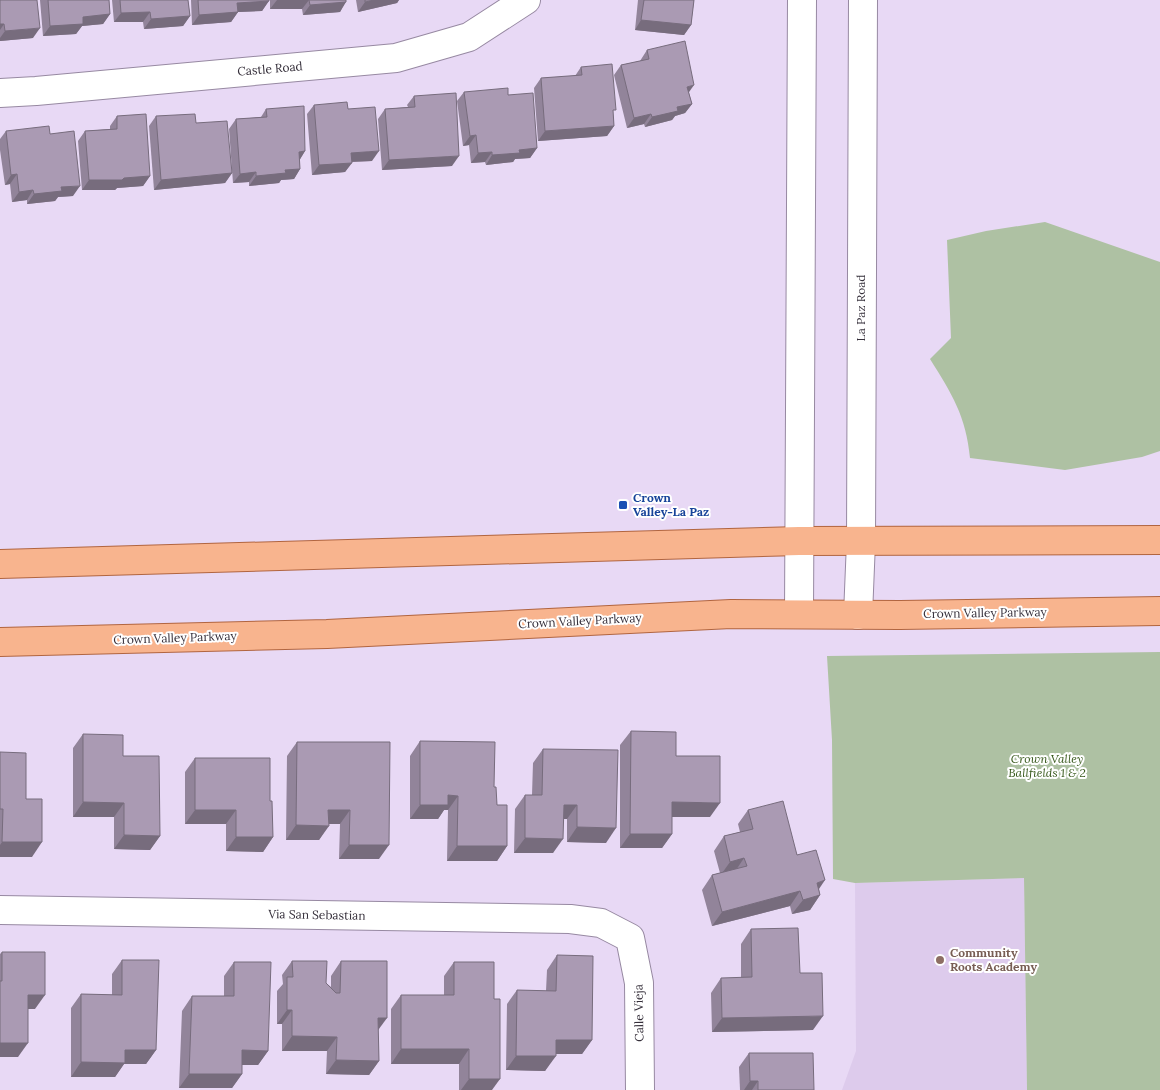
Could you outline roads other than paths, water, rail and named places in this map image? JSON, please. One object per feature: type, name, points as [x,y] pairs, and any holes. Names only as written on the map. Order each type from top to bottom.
[{"type":"main road","points":[[0,564],[799,541],[1160,540]]},
{"type":"main road","name":"Crown Valley Parkway","points":[[0,642],[327,634],[731,614],[858,615],[1160,611]]},
{"type":"street","name":"Castle Road","points":[[0,92],[36,91],[396,58],[469,37],[526,0]]},
{"type":"street","points":[[799,614],[802,0]]},
{"type":"street","name":"La Paz Road","points":[[858,615],[863,0]]},
{"type":"street","name":"Via San Sebastian","points":[[0,910],[570,919],[601,923],[630,938]]},
{"type":"street","name":"Calle Vieja","points":[[630,938],[639,983],[640,1090]]},
{"type":"place","name":"Crown Valley-La Paz","points":[[623,505]]},
{"type":"place","name":"Community Roots Academy","points":[[940,960]]},
{"type":"park label","name":"Crown Valley Ballfields 1 & 2","points":[[1047,766]]}]
